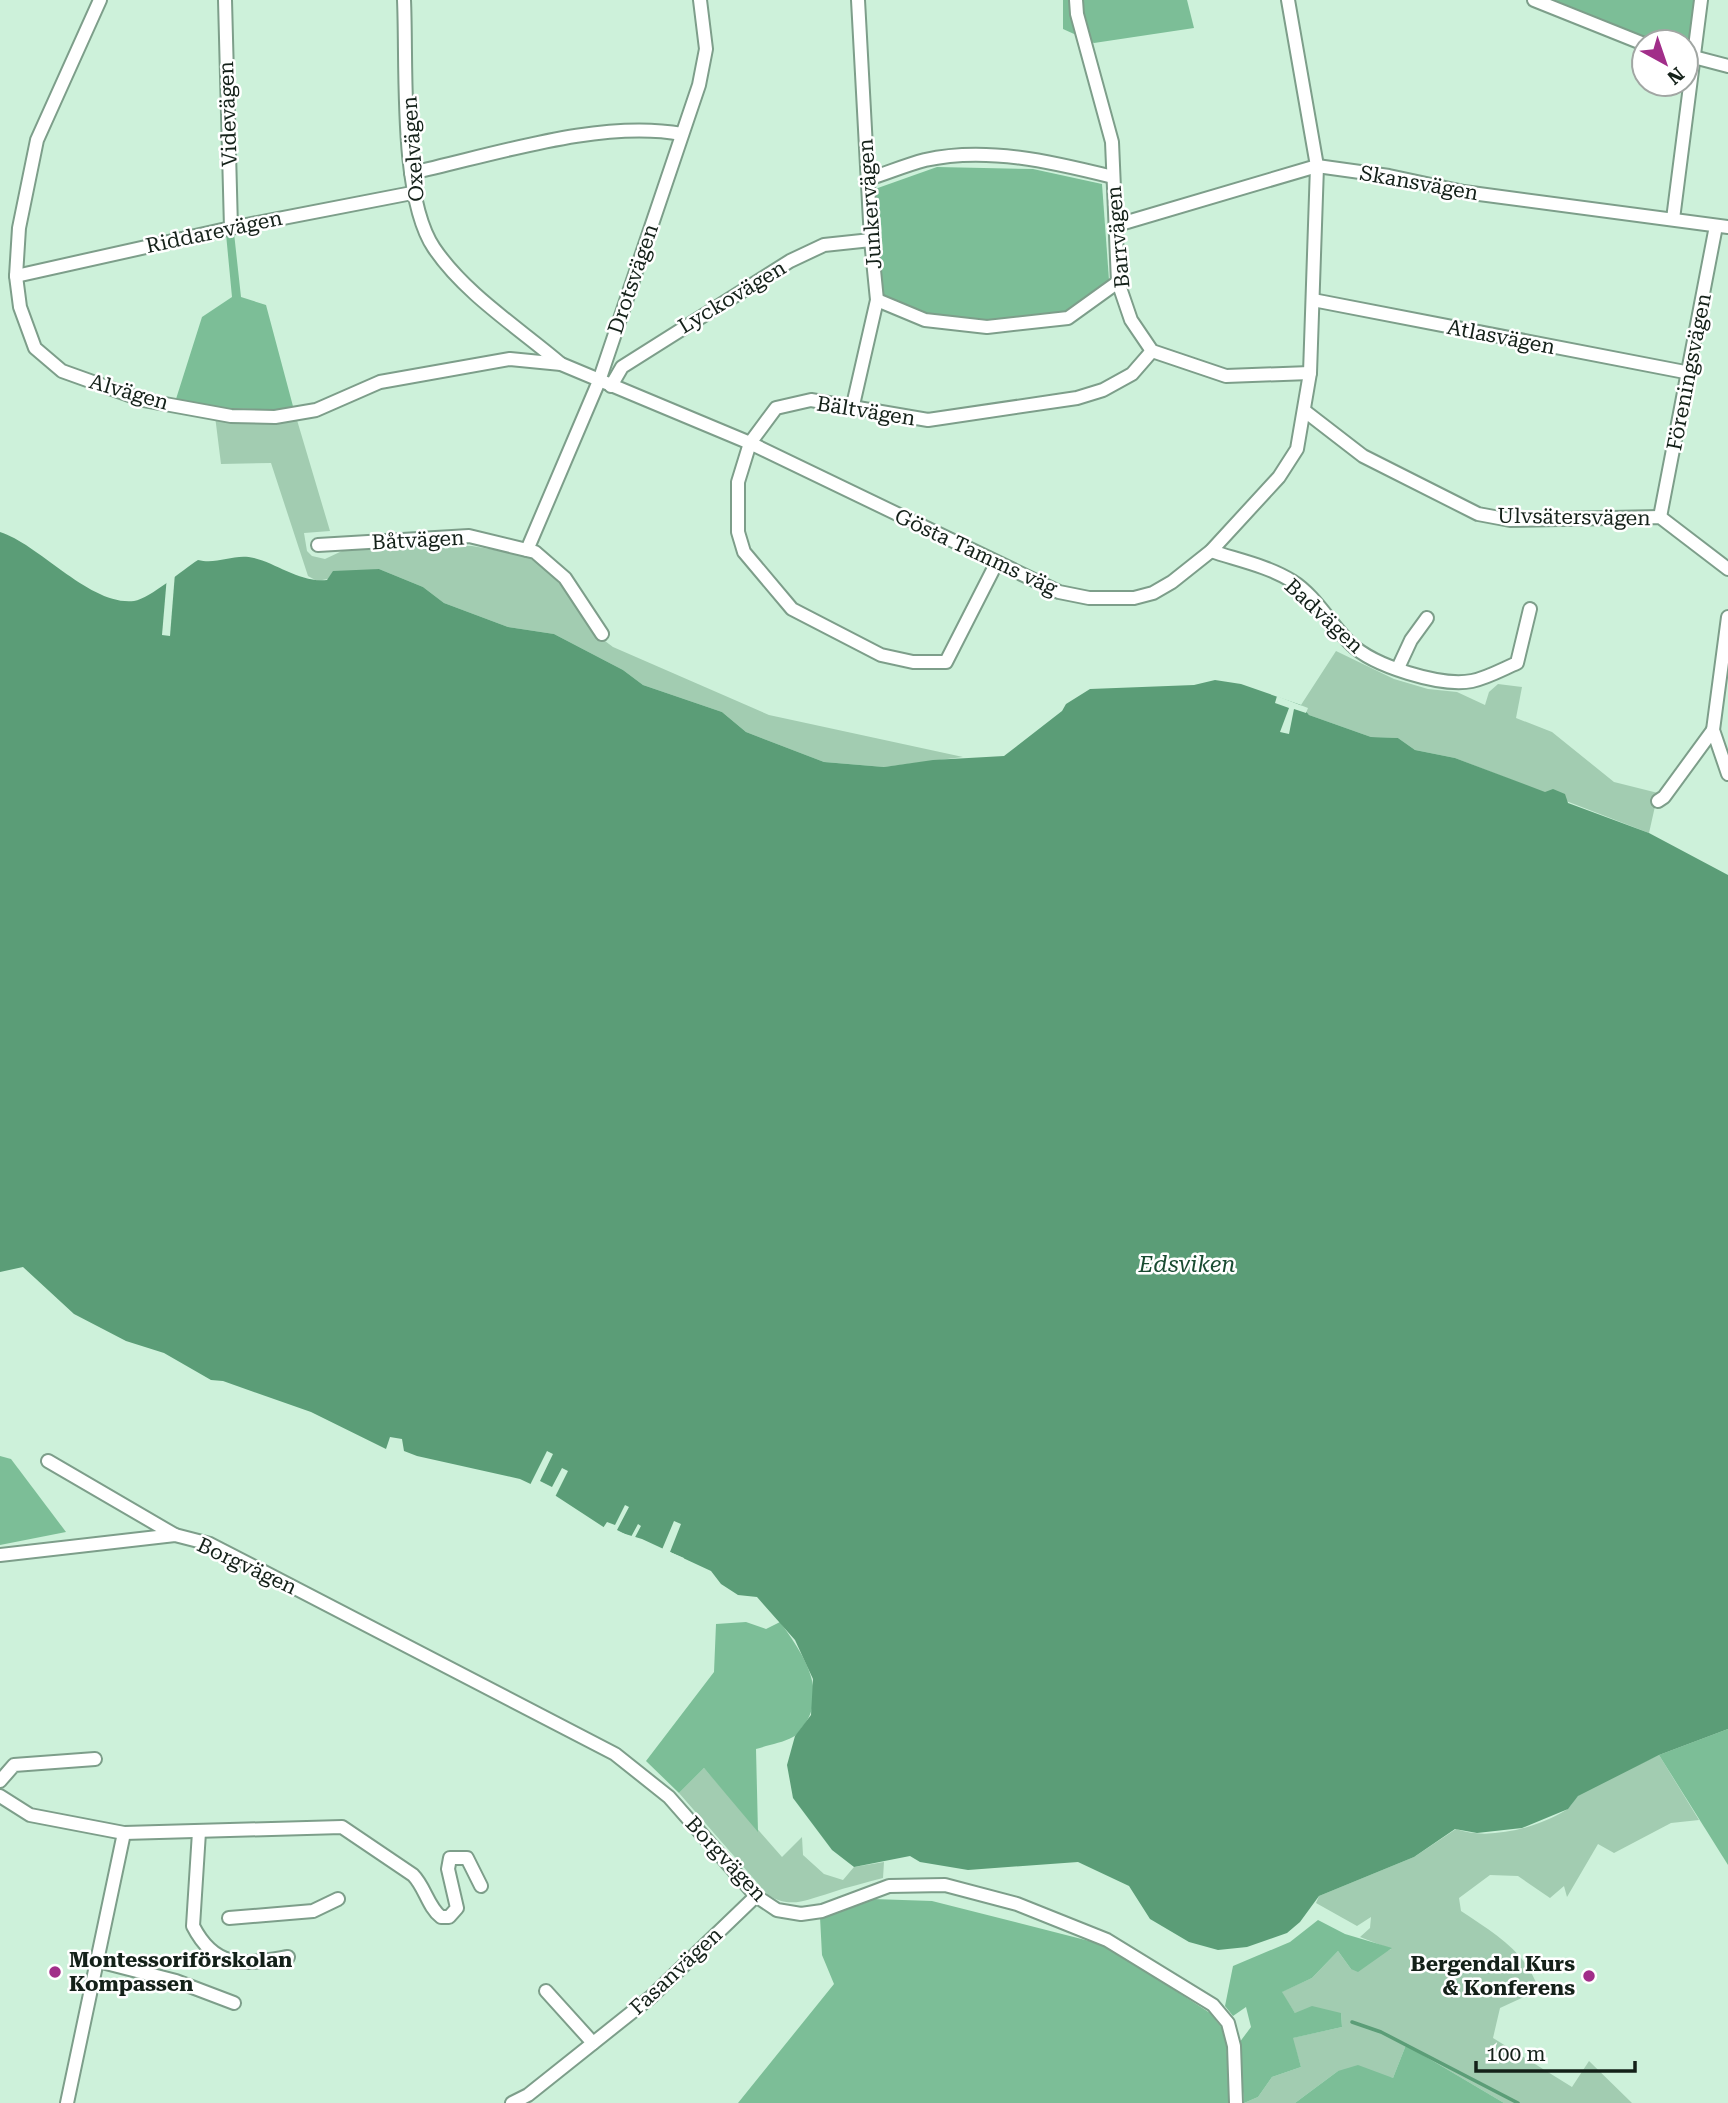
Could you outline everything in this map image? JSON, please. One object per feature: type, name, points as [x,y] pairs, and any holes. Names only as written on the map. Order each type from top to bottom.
[{"type":"street","name":"Alvägen","points":[[100,0],[37,140],[19,228],[16,276],[20,307],[35,348],[62,371],[143,400],[231,416],[275,417],[316,410],[380,382],[510,359],[561,364],[599,381]]},
{"type":"street","name":"Videvägen","points":[[225,0],[231,228]]},
{"type":"street","name":"Oxelvägen","points":[[404,0],[412,193],[422,227],[454,273],[561,364]]},
{"type":"street","name":"Drotsvägen","points":[[527,550],[599,381],[699,86],[706,49],[700,0]]},
{"type":"street","name":"Junkervägen","points":[[853,405],[877,300],[870,240],[858,0]]},
{"type":"street","name":"Barrvägen","points":[[1076,0],[1077,14],[1112,142],[1118,282],[1131,320],[1152,351]]},
{"type":"street","name":"Gösta Tamms väg","points":[[599,381],[750,443],[996,564],[1059,592],[1089,598],[1123,599],[1153,593],[1172,582],[1211,551],[1279,477],[1297,449],[1306,412],[1310,373],[1317,166],[1288,0]]},
{"type":"street","points":[[1534,0],[1630,38]]},
{"type":"street","points":[[1696,28],[1701,0]]},
{"type":"street","points":[[1700,59],[1728,66]]},
{"type":"street","points":[[1673,219],[1686,98]]},
{"type":"street","points":[[411,173],[592,133],[655,129],[682,134]]},
{"type":"street","points":[[868,179],[927,160],[987,156],[1046,161],[1113,177]]},
{"type":"street","name":"Skansvägen","points":[[1116,225],[1317,166],[1389,176],[1464,192],[1722,227]]},
{"type":"street","name":"Riddarevägen","points":[[16,276],[231,228],[412,193]]},
{"type":"street","name":"Föreningsvägen","points":[[1660,517],[1722,227]]},
{"type":"street","name":"Lyckovägen","points":[[599,381],[790,261],[824,245],[870,240]]},
{"type":"street","points":[[877,300],[925,320],[987,327],[1068,318],[1118,282]]},
{"type":"street","name":"Atlasvägen","points":[[1313,300],[1690,373]]},
{"type":"street","points":[[1152,351],[1226,376],[1310,373]]},
{"type":"street","name":"Bältvägen","points":[[996,564],[946,662],[913,662],[881,656],[792,609],[744,552],[738,532],[738,482],[750,443],[776,408],[811,400],[853,405],[895,416],[928,420],[1076,398],[1103,390],[1132,374],[1152,351]]},
{"type":"street","name":"Ulvsätersvägen","points":[[1306,412],[1363,456],[1478,514],[1510,520],[1660,517],[1728,569]]},
{"type":"street","name":"Båtvägen","points":[[318,545],[469,536],[536,552],[565,578],[602,634]]},
{"type":"street","name":"Badvägen","points":[[1211,551],[1271,570],[1294,582],[1352,646],[1370,658],[1425,678],[1474,681],[1517,663],[1530,609]]},
{"type":"street","points":[[1728,617],[1713,730],[1728,774]]},
{"type":"street","points":[[1398,668],[1411,640],[1427,618]]},
{"type":"street","points":[[1658,801],[1664,797],[1713,730]]},
{"type":"street","name":"Borgvägen","points":[[48,1461],[176,1535],[210,1544],[615,1754],[669,1797],[756,1896],[777,1910],[801,1914],[822,1910],[889,1886],[945,1885],[1017,1904],[1107,1940],[1213,2005],[1228,2023],[1234,2046],[1236,2103]]},
{"type":"street","name":"Borgvägen","points":[[0,1555],[176,1535]]},
{"type":"street","points":[[0,1781],[14,1765],[94,1759]]},
{"type":"street","points":[[0,1796],[30,1815],[124,1833],[342,1827],[413,1875],[422,1884],[435,1912],[441,1917],[449,1917],[457,1908],[448,1869],[450,1858],[467,1858],[481,1886]]},
{"type":"street","points":[[199,1832],[193,1926],[199,1939],[210,1952],[242,1965],[288,1958]]},
{"type":"street","points":[[66,2103],[99,1961],[124,1833]]},
{"type":"street","name":"Fasanvägen","points":[[512,2103],[528,2095],[650,1997],[756,1896]]},
{"type":"street","points":[[229,1918],[313,1910],[338,1899]]},
{"type":"street","points":[[99,1961],[176,1981],[234,2004]]},
{"type":"street","points":[[546,1991],[593,2043]]},
{"type":"street","points":[[528,2095],[542,2103]]},
{"type":"shaded area","points":[[1063,0],[1187,0],[1194,28],[1094,43],[1063,29]]},
{"type":"shaded area","points":[[1543,0],[1696,0],[1693,28],[1630,28],[1630,33]]},
{"type":"shaded area","points":[[937,167],[1033,169],[1102,184],[1109,280],[1070,313],[981,321],[927,313],[882,296],[875,189]]},
{"type":"shaded area","points":[[234,233],[241,297],[266,305],[294,410],[214,408],[176,399],[202,317],[232,297],[226,234]]},
{"type":"shaded area","points":[[214,408],[294,410],[330,531],[304,533],[307,551],[312,556],[325,559],[342,551],[415,545],[421,548],[434,545],[472,546],[519,554],[539,562],[570,595],[601,638],[613,647],[769,715],[963,757],[884,767],[824,762],[746,732],[722,712],[643,685],[623,670],[554,634],[508,627],[444,603],[423,587],[379,569],[317,581],[308,576],[271,463],[221,464]]},
{"type":"shaded area","points":[[1336,651],[1394,679],[1428,689],[1457,692],[1485,705],[1489,692],[1498,684],[1522,687],[1516,718],[1552,732],[1614,782],[1658,793],[1649,833],[1455,758],[1415,750],[1398,738],[1371,737],[1309,715],[1301,705]]},
{"type":"shaded area","points":[[0,1456],[11,1459],[66,1532],[0,1545]]},
{"type":"shaded area","points":[[746,1622],[766,1629],[780,1622],[809,1671],[814,1698],[811,1712],[796,1735],[756,1749],[758,1832],[704,1768],[679,1793],[646,1761],[714,1672],[716,1624]]},
{"type":"shaded area","points":[[1728,1729],[1728,1865],[1659,1755]]},
{"type":"shaded area","points":[[1659,1755],[1699,1820],[1671,1823],[1614,1853],[1598,1844],[1567,1897],[1564,1886],[1550,1898],[1518,1876],[1490,1875],[1459,1898],[1461,1911],[1517,1953],[1526,1964],[1539,1990],[1500,2008],[1493,2038],[1572,2087],[1589,2061],[1632,2103],[1504,2103],[1406,2045],[1393,2078],[1338,2071],[1295,2103],[1244,2103],[1258,2097],[1272,2077],[1301,2067],[1292,2038],[1342,2027],[1341,2013],[1295,2013],[1281,1992],[1312,1978],[1338,1951],[1351,1969],[1391,1949],[1360,1937],[1370,1928],[1371,1917],[1357,1926],[1316,1903],[1319,1896],[1414,1857],[1456,1829],[1483,1834],[1497,1833],[1541,1822],[1566,1810],[1578,1796],[1590,1789]]},
{"type":"shaded area","points":[[704,1768],[782,1857],[802,1837],[803,1855],[824,1874],[843,1880],[854,1867],[884,1862],[883,1878],[799,1902],[784,1902],[768,1895],[679,1793]]},
{"type":"shaded area","points":[[873,1899],[932,1901],[1105,1945],[1210,2013],[1226,2033],[1229,2103],[738,2103],[834,1984],[822,1955],[820,1917]]},
{"type":"shaded area","points":[[1318,1920],[1345,1934],[1392,1948],[1358,1972],[1351,1969],[1338,1951],[1312,1978],[1282,1992],[1295,2013],[1312,2006],[1341,2013],[1342,2027],[1293,2038],[1301,2067],[1272,2077],[1258,2097],[1244,2103],[1239,2043],[1251,2027],[1246,2007],[1233,2016],[1225,2006],[1233,1966],[1290,1942]]},
{"type":"shaded area","points":[[1406,2045],[1504,2103],[1295,2103],[1338,2071],[1358,2065],[1393,2078]]},
{"type":"water","name":"Edsviken","points":[[0,532],[31,549],[83,585],[117,600],[141,599],[198,560],[254,558],[299,576],[317,580],[327,580],[333,571],[379,569],[423,587],[444,603],[508,627],[554,634],[623,670],[643,685],[722,712],[746,732],[824,762],[884,767],[933,760],[1004,756],[1062,711],[1066,704],[1090,689],[1194,685],[1215,680],[1241,684],[1301,705],[1309,715],[1371,737],[1398,738],[1415,750],[1455,758],[1545,792],[1553,789],[1565,794],[1568,803],[1649,833],[1728,875],[1728,1729],[1659,1755],[1578,1796],[1568,1809],[1522,1828],[1477,1833],[1455,1829],[1414,1857],[1319,1896],[1300,1922],[1287,1933],[1247,1947],[1218,1950],[1189,1942],[1150,1919],[1129,1886],[1078,1862],[968,1870],[920,1862],[910,1856],[854,1867],[832,1850],[793,1798],[787,1765],[795,1736],[811,1715],[813,1679],[795,1640],[757,1597],[738,1595],[721,1584],[711,1571],[642,1539],[605,1528],[556,1496],[520,1479],[417,1456],[404,1451],[402,1439],[390,1437],[386,1449],[311,1412],[223,1381],[211,1380],[164,1353],[126,1341],[74,1314],[23,1267],[0,1272]]},
{"type":"pier","points":[[175,573],[170,636],[162,635],[167,576]]},
{"type":"pier","points":[[1277,696],[1308,708],[1306,713],[1294,709],[1289,734],[1280,732],[1289,708],[1275,703]]},
{"type":"pier","points":[[547,1451],[553,1454],[540,1481],[552,1487],[562,1468],[568,1471],[555,1497],[530,1485]]},
{"type":"pier","points":[[625,1505],[629,1507],[617,1530],[631,1537],[638,1524],[641,1526],[633,1541],[603,1528],[607,1522],[615,1525]]},
{"type":"pier","points":[[674,1521],[681,1524],[670,1552],[684,1558],[683,1562],[661,1552]]},
{"type":"waterway","points":[[1352,2022],[1381,2032],[1518,2103]]},
{"type":"place","name":"Montessoriförskolan Kompassen","points":[[55,1972]]},
{"type":"place","name":"Bergendal Kurs & Konferens","points":[[1589,1976]]}]
